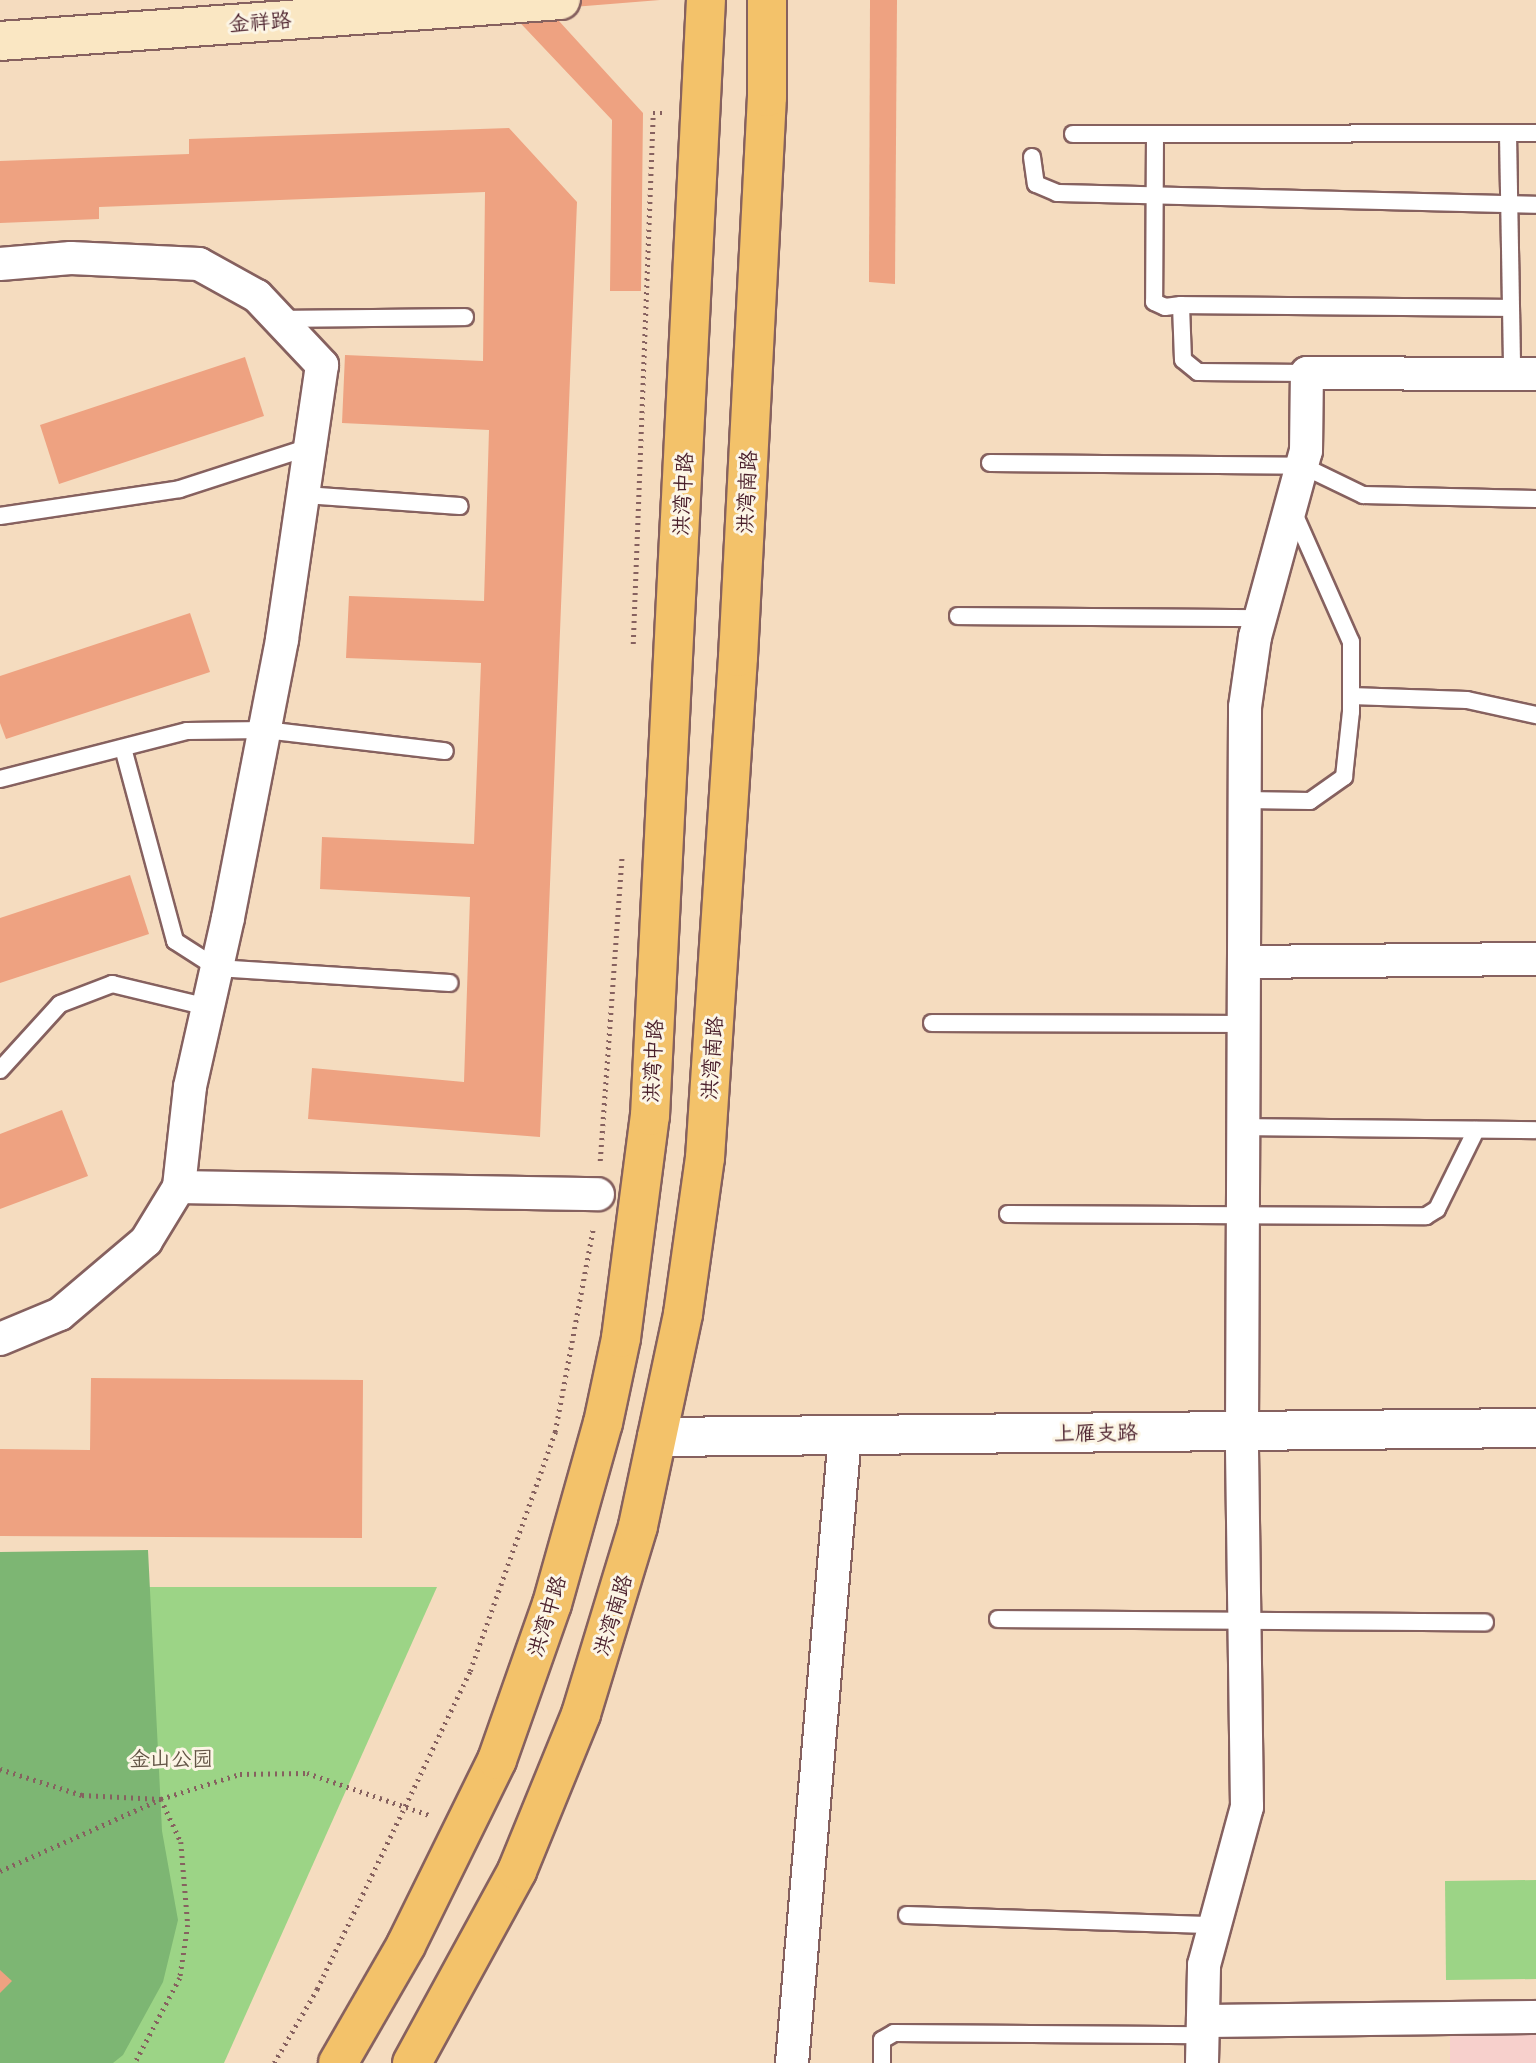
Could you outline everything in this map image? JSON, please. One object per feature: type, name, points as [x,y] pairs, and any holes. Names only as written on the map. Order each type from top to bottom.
[{"type":"main road","name":"金祥路","points":[[0,41],[561,0]]},
{"type":"main road","name":"洪湾中路","points":[[338,2063],[406,1945],[497,1760],[552,1604],[603,1423],[621,1338],[650,1116],[706,0]]},
{"type":"main road","name":"洪湾南路","points":[[412,2063],[474,1957],[550,1795],[623,1584],[683,1314],[705,1158],[739,644],[767,97],[767,0]]},
{"type":"street","points":[[0,264],[71,258],[199,264],[257,296],[322,365],[305,495],[265,730],[190,1087],[179,1186],[146,1241],[70,1306],[0,1339]]},
{"type":"street","points":[[1524,373],[1307,373],[1303,466],[1293,510],[1260,618],[1245,707],[1242,1431],[1247,1807],[1205,1965],[1203,2040],[1536,2017]]},
{"type":"street","points":[[1244,962],[1536,959]]},
{"type":"street","points":[[179,1186],[598,1194]]},
{"type":"street","name":"上雁支路","points":[[657,1437],[1536,1428]]},
{"type":"street","points":[[792,2063],[845,1435]]},
{"type":"lane","points":[[1073,134],[1536,133]]},
{"type":"lane","points":[[1156,134],[1154,302],[1165,307],[1510,308]]},
{"type":"lane","points":[[1508,134],[1510,308],[1524,373]]},
{"type":"lane","points":[[1032,157],[1036,184],[1045,189],[1154,195],[1536,205]]},
{"type":"lane","points":[[1181,305],[1183,360],[1198,372],[1307,373]]},
{"type":"lane","points":[[278,318],[465,317]]},
{"type":"lane","points":[[0,516],[180,489],[312,446]]},
{"type":"lane","points":[[990,463],[1303,466],[1363,495],[1536,499]]},
{"type":"lane","points":[[305,495],[460,506]]},
{"type":"lane","points":[[1245,800],[1310,801],[1344,777],[1352,696],[1351,642],[1293,510]]},
{"type":"lane","points":[[958,616],[1260,618]]},
{"type":"lane","points":[[1352,696],[1467,699],[1536,715]]},
{"type":"lane","points":[[0,779],[187,732],[265,730],[446,751]]},
{"type":"lane","points":[[123,748],[175,941],[217,968],[450,983]]},
{"type":"lane","points":[[0,1070],[60,1004],[112,984],[208,1007]]},
{"type":"lane","points":[[932,1023],[1244,1024]]},
{"type":"lane","points":[[1244,1127],[1535,1130]]},
{"type":"lane","points":[[1008,1214],[1426,1216],[1437,1209],[1476,1130]]},
{"type":"lane","points":[[998,1619],[1485,1622]]},
{"type":"lane","points":[[907,1915],[1214,1926]]},
{"type":"lane","points":[[883,2063],[882,2040],[894,2033],[1203,2040]]},
{"type":"path","points":[[632,659],[653,113],[702,114]]},
{"type":"path","points":[[274,2063],[317,1989],[403,1805],[470,1671],[555,1432],[598,1194],[623,847]]},
{"type":"path","points":[[0,1769],[82,1795],[161,1800]]},
{"type":"path","points":[[0,1871],[161,1800],[240,1774],[307,1773],[403,1805]]},
{"type":"path","points":[[135,2063],[180,1978],[188,1926],[181,1842],[161,1800]]},
{"type":"shaded area","points":[[1450,2027],[1536,2027],[1536,2063],[1450,2063]]},
{"type":"green space","points":[[148,1550],[162,1831],[178,1920],[163,1982],[123,2055],[113,2063],[0,2063],[0,1552]]},
{"type":"green space","name":"金山公园","points":[[0,1587],[437,1587],[224,2063],[0,2063]]},
{"type":"green space","points":[[1536,1880],[1536,1979],[1446,1980],[1445,1881]]},
{"type":"building","points":[[399,0],[660,0],[548,9],[643,113],[641,291],[610,291],[612,120],[509,11]]},
{"type":"building","points":[[870,0],[897,0],[895,284],[869,282]]},
{"type":"building","points":[[509,128],[577,202],[540,1137],[308,1119],[312,1068],[464,1082],[470,897],[320,889],[322,837],[474,844],[481,663],[346,658],[349,596],[484,601],[489,430],[342,423],[345,355],[483,361],[485,192],[99,207],[99,219],[0,223],[0,161],[189,154],[189,139]]},
{"type":"building","points":[[245,357],[264,416],[59,484],[40,425]]},
{"type":"building","points":[[190,613],[210,672],[6,739],[0,723],[0,676]]},
{"type":"building","points":[[130,875],[149,934],[0,983],[0,918]]},
{"type":"building","points":[[62,1110],[88,1176],[0,1209],[0,1134]]},
{"type":"building","points":[[91,1378],[363,1380],[362,1538],[0,1536],[0,1449],[90,1450]]},
{"type":"building","points":[[0,1970],[12,1981],[0,1993]]}]
